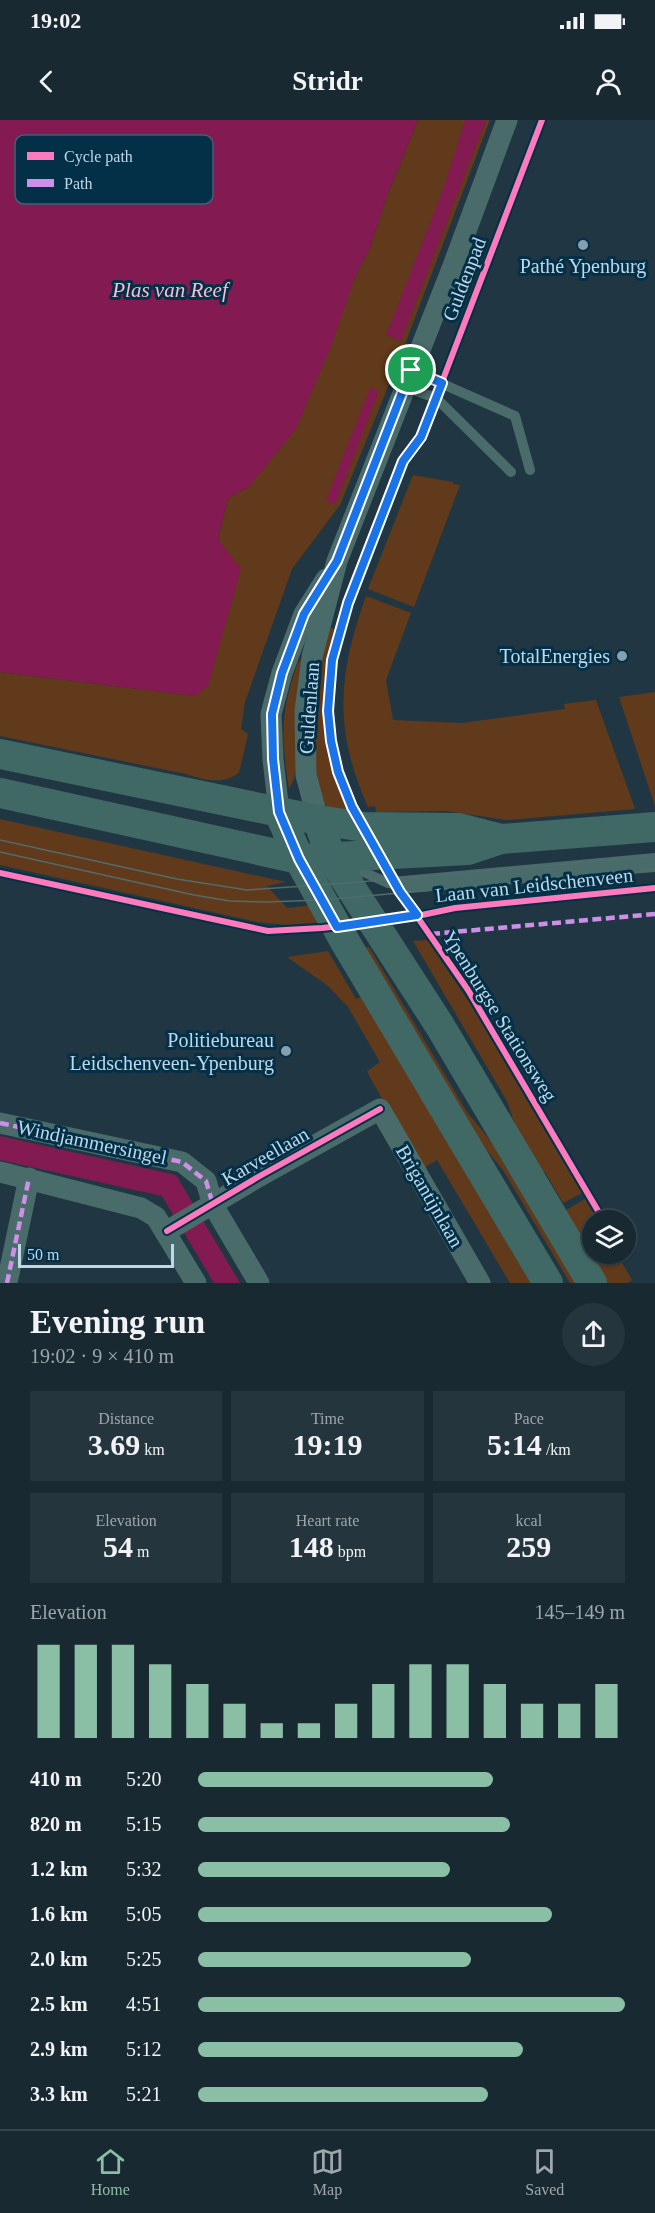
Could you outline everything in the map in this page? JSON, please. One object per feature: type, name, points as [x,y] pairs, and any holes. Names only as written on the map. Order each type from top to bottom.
[{"type":"main road","points":[[0,754],[279,812]]},
{"type":"main road","points":[[0,793],[299,859],[344,940],[548,1283]]},
{"type":"main road","name":"Laan van Leidschenveen","points":[[279,812],[364,827],[459,828],[501,839]]},
{"type":"main road","name":"Guldenlaan","points":[[279,812],[299,859]]},
{"type":"main road","points":[[318,820],[331,857],[446,1035],[592,1283]]},
{"type":"main road","name":"Laan van Leidschenveen","points":[[299,859],[468,850],[501,839],[655,827]]},
{"type":"street","name":"Guldenlaan","points":[[318,820],[306,775],[304,711],[312,657],[337,561],[453,266],[507,120]]},
{"type":"street","name":"Guldenlaan","points":[[279,812],[273,759],[272,714],[282,673],[304,614],[337,561]]},
{"type":"street","name":"Karveellaan","points":[[172,1228],[380,1109]]},
{"type":"street","name":"Brigantijnlaan","points":[[380,1109],[480,1283]]},
{"type":"street","name":"Windjammersingel","points":[[0,1123],[182,1162],[206,1181],[207,1209],[259,1283]]},
{"type":"street","points":[[0,1172],[141,1208],[156,1216],[172,1228],[196,1283]]},
{"type":"street","points":[[6,1283],[29,1178]]},
{"type":"lane","points":[[408,379],[436,398],[511,472]]},
{"type":"lane","points":[[408,379],[515,416],[530,470]]},
{"type":"lane","name":"Laan van Leidschenveen","points":[[331,857],[388,883],[409,888],[655,867]]},
{"type":"lane","name":"Laan van Leidschenveen","points":[[388,883],[655,858]]},
{"type":"shaded area","points":[[418,120],[490,120],[399,360],[340,505],[292,569],[245,702],[241,729],[248,734],[239,773],[226,779],[207,779],[0,736],[0,672],[195,696],[218,539],[228,498],[249,487],[370,248],[387,196]]},
{"type":"shaded area","points":[[413,475],[460,485],[414,607],[368,589]]},
{"type":"shaded area","points":[[366,596],[411,613],[386,680],[393,720],[462,723],[565,709],[564,704],[596,700],[635,809],[507,820],[446,811],[376,812],[375,806],[368,807],[349,752],[343,702],[350,651]]},
{"type":"shaded area","points":[[326,626],[334,629],[325,678],[323,722],[331,765],[348,813],[333,810],[325,805],[318,796],[310,749]]},
{"type":"shaded area","points":[[302,659],[296,767],[289,789],[284,754],[285,711],[292,680],[298,662]]},
{"type":"shaded area","points":[[655,692],[655,806],[619,697]]},
{"type":"shaded area","points":[[0,819],[286,882],[267,886],[287,908],[312,905],[322,922],[287,925],[257,922],[0,865]]},
{"type":"shaded area","points":[[427,940],[471,1005],[582,1193],[563,1203],[545,1172],[539,1175],[522,1145],[507,1101],[413,941]]},
{"type":"shaded area","points":[[369,947],[467,1112],[497,1149],[579,1283],[570,1283],[503,1170],[473,1134],[361,948]]},
{"type":"shaded area","points":[[328,951],[356,999],[362,997],[534,1283],[510,1283],[437,1160],[422,1169],[367,1071],[380,1062],[348,1007],[328,986],[287,957]]},
{"type":"shaded area","points":[[585,1199],[592,1210],[582,1210],[582,1249],[561,1213]]},
{"type":"shaded area","points":[[591,1264],[623,1264],[632,1280],[627,1283],[602,1283]]},
{"type":"water","name":"Plas van Reef","points":[[0,120],[418,120],[387,196],[370,248],[355,277],[332,344],[296,429],[249,487],[228,498],[218,539],[241,569],[208,686],[195,696],[0,672]]},
{"type":"water","points":[[465,120],[486,120],[401,341],[386,335],[444,187]]},
{"type":"water","points":[[370,388],[379,391],[336,503],[332,504],[326,500]]},
{"type":"water","points":[[0,1136],[176,1175],[240,1283],[214,1283],[162,1196],[0,1160]]},
{"type":"tram line","points":[[0,840],[177,879],[247,890],[655,856]]},
{"type":"tram line","points":[[0,852],[194,895],[230,901],[265,902],[322,900],[655,870]]},
{"type":"marked path","points":[[431,934],[655,914]]},
{"type":"marked path","points":[[0,1123],[182,1162],[206,1181],[213,1205]]},
{"type":"marked path","points":[[7,1283],[29,1178]]},
{"type":"cycle path","name":"Guldenpad","points":[[542,120],[421,437],[403,461],[348,603],[332,660],[328,711],[331,741],[338,773],[352,807],[400,892],[468,990],[598,1210]]},
{"type":"cycle path","points":[[0,873],[268,931],[322,928],[403,919],[455,908],[655,888]]},
{"type":"cycle path","points":[[167,1231],[380,1109]]},
{"type":"place","name":"Pathé Ypenburg","points":[[583,245]]},
{"type":"place","name":"TotalEnergies","points":[[622,656]]},
{"type":"place","name":"Politiebureau Leidschenveen-Ypenburg","points":[[286,1051]]},
{"type":"route","points":[[411,370],[442,383],[421,437],[403,461],[348,603],[332,660],[328,711],[331,741],[338,772],[352,807],[406,902],[417,915],[337,927],[299,859],[279,812],[273,759],[272,714],[282,673],[304,614],[337,561],[411,370]]}]
